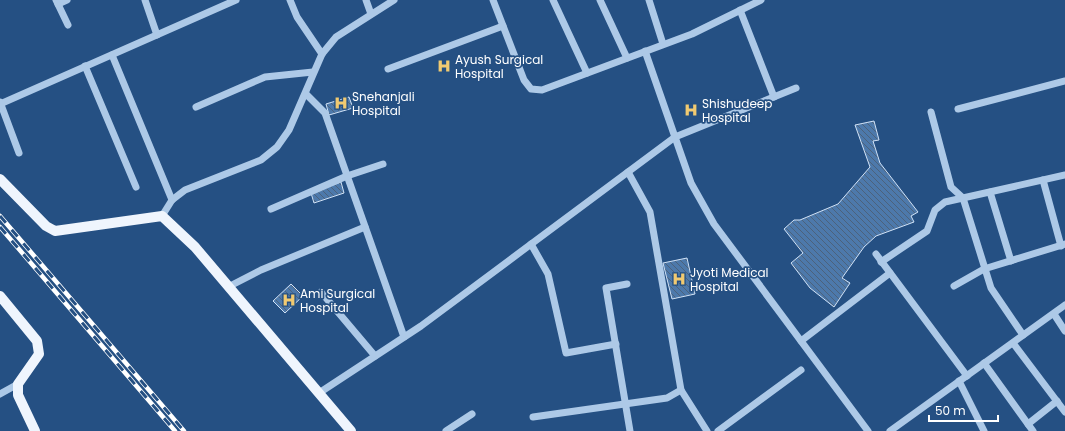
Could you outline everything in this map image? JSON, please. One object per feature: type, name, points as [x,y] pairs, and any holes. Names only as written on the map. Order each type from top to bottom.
[{"type":"main road","points":[[0,179],[46,226],[55,231],[162,216],[195,247],[351,431]]},
{"type":"main road","points":[[0,296],[37,341],[39,354],[18,384],[18,396],[35,431]]},
{"type":"street","points":[[67,0],[57,2],[68,25]]},
{"type":"street","points":[[145,0],[157,35]]},
{"type":"street","points":[[19,153],[0,103],[236,0]]},
{"type":"street","points":[[290,0],[297,17],[322,54]]},
{"type":"street","points":[[366,0],[371,14]]},
{"type":"street","points":[[162,216],[172,200],[185,190],[261,160],[277,147],[289,130],[306,94],[313,72],[322,54],[336,37],[394,0]]},
{"type":"street","points":[[492,0],[524,80],[531,89],[542,90],[692,34],[761,0]]},
{"type":"street","points":[[553,0],[587,73]]},
{"type":"street","points":[[600,0],[627,58]]},
{"type":"street","points":[[649,0],[663,44]]},
{"type":"street","points":[[740,10],[774,97]]},
{"type":"street","points":[[388,69],[503,26]]},
{"type":"street","points":[[645,51],[692,183],[714,224],[868,431]]},
{"type":"street","points":[[112,55],[172,200]]},
{"type":"street","points":[[85,66],[136,187]]},
{"type":"street","points":[[196,107],[265,77],[313,72]]},
{"type":"street","points":[[958,109],[1065,81]]},
{"type":"street","points":[[319,393],[404,337],[675,137],[796,88]]},
{"type":"street","points":[[306,94],[325,113],[404,337]]},
{"type":"street","points":[[931,112],[951,187],[963,198],[991,288],[1023,335]]},
{"type":"street","points":[[271,209],[347,176],[382,164]]},
{"type":"street","points":[[628,172],[650,212],[681,390],[707,431]]},
{"type":"street","points":[[881,262],[927,231],[935,210],[945,202],[1065,175]]},
{"type":"street","points":[[954,286],[984,269],[1063,245],[1043,180]]},
{"type":"street","points":[[990,192],[1011,261]]},
{"type":"street","points":[[228,287],[261,270],[365,227]]},
{"type":"street","points":[[531,244],[548,274],[566,353],[616,344]]},
{"type":"street","points":[[876,254],[967,376]]},
{"type":"street","points":[[801,341],[890,273]]},
{"type":"street","points":[[626,284],[606,288],[630,431]]},
{"type":"street","points":[[321,292],[375,356]]},
{"type":"street","points":[[890,431],[1065,305]]},
{"type":"street","points":[[1054,314],[1065,331]]},
{"type":"street","points":[[1013,343],[1065,412]]},
{"type":"street","points":[[984,363],[1033,431]]},
{"type":"street","points":[[718,431],[801,370]]},
{"type":"street","points":[[959,382],[984,431]]},
{"type":"street","points":[[0,394],[18,384]]},
{"type":"street","points":[[533,417],[667,398],[681,390]]},
{"type":"street","points":[[1028,424],[1057,402]]},
{"type":"street","points":[[446,431],[472,414]]},
{"type":"building","points":[[349,97],[353,108],[329,115],[326,104]]},
{"type":"building","points":[[874,121],[879,140],[873,141],[880,163],[918,212],[911,216],[914,222],[876,236],[864,247],[842,278],[850,283],[834,307],[810,288],[791,263],[803,253],[784,229],[794,220],[800,220],[838,204],[870,167],[855,125]]},
{"type":"building","points":[[341,182],[344,193],[314,203],[311,193]]},
{"type":"building","points":[[687,258],[695,294],[672,299],[663,263]]},
{"type":"building","points":[[291,284],[303,296],[285,313],[273,301]]},
{"type":"railway","points":[[0,216],[184,431]]},
{"type":"railway","points":[[0,227],[175,431]]},
{"type":"place","name":"Ayush Surgical Hospital","points":[[444,66]]},
{"type":"place","name":"Snehanjali Hospital","points":[[341,103]]},
{"type":"place","name":"Shishudeep Hospital","points":[[691,110]]},
{"type":"place","name":"Jyoti Medical Hospital","points":[[679,279]]},
{"type":"place","name":"Ami Surgical Hospital","points":[[289,300]]}]
